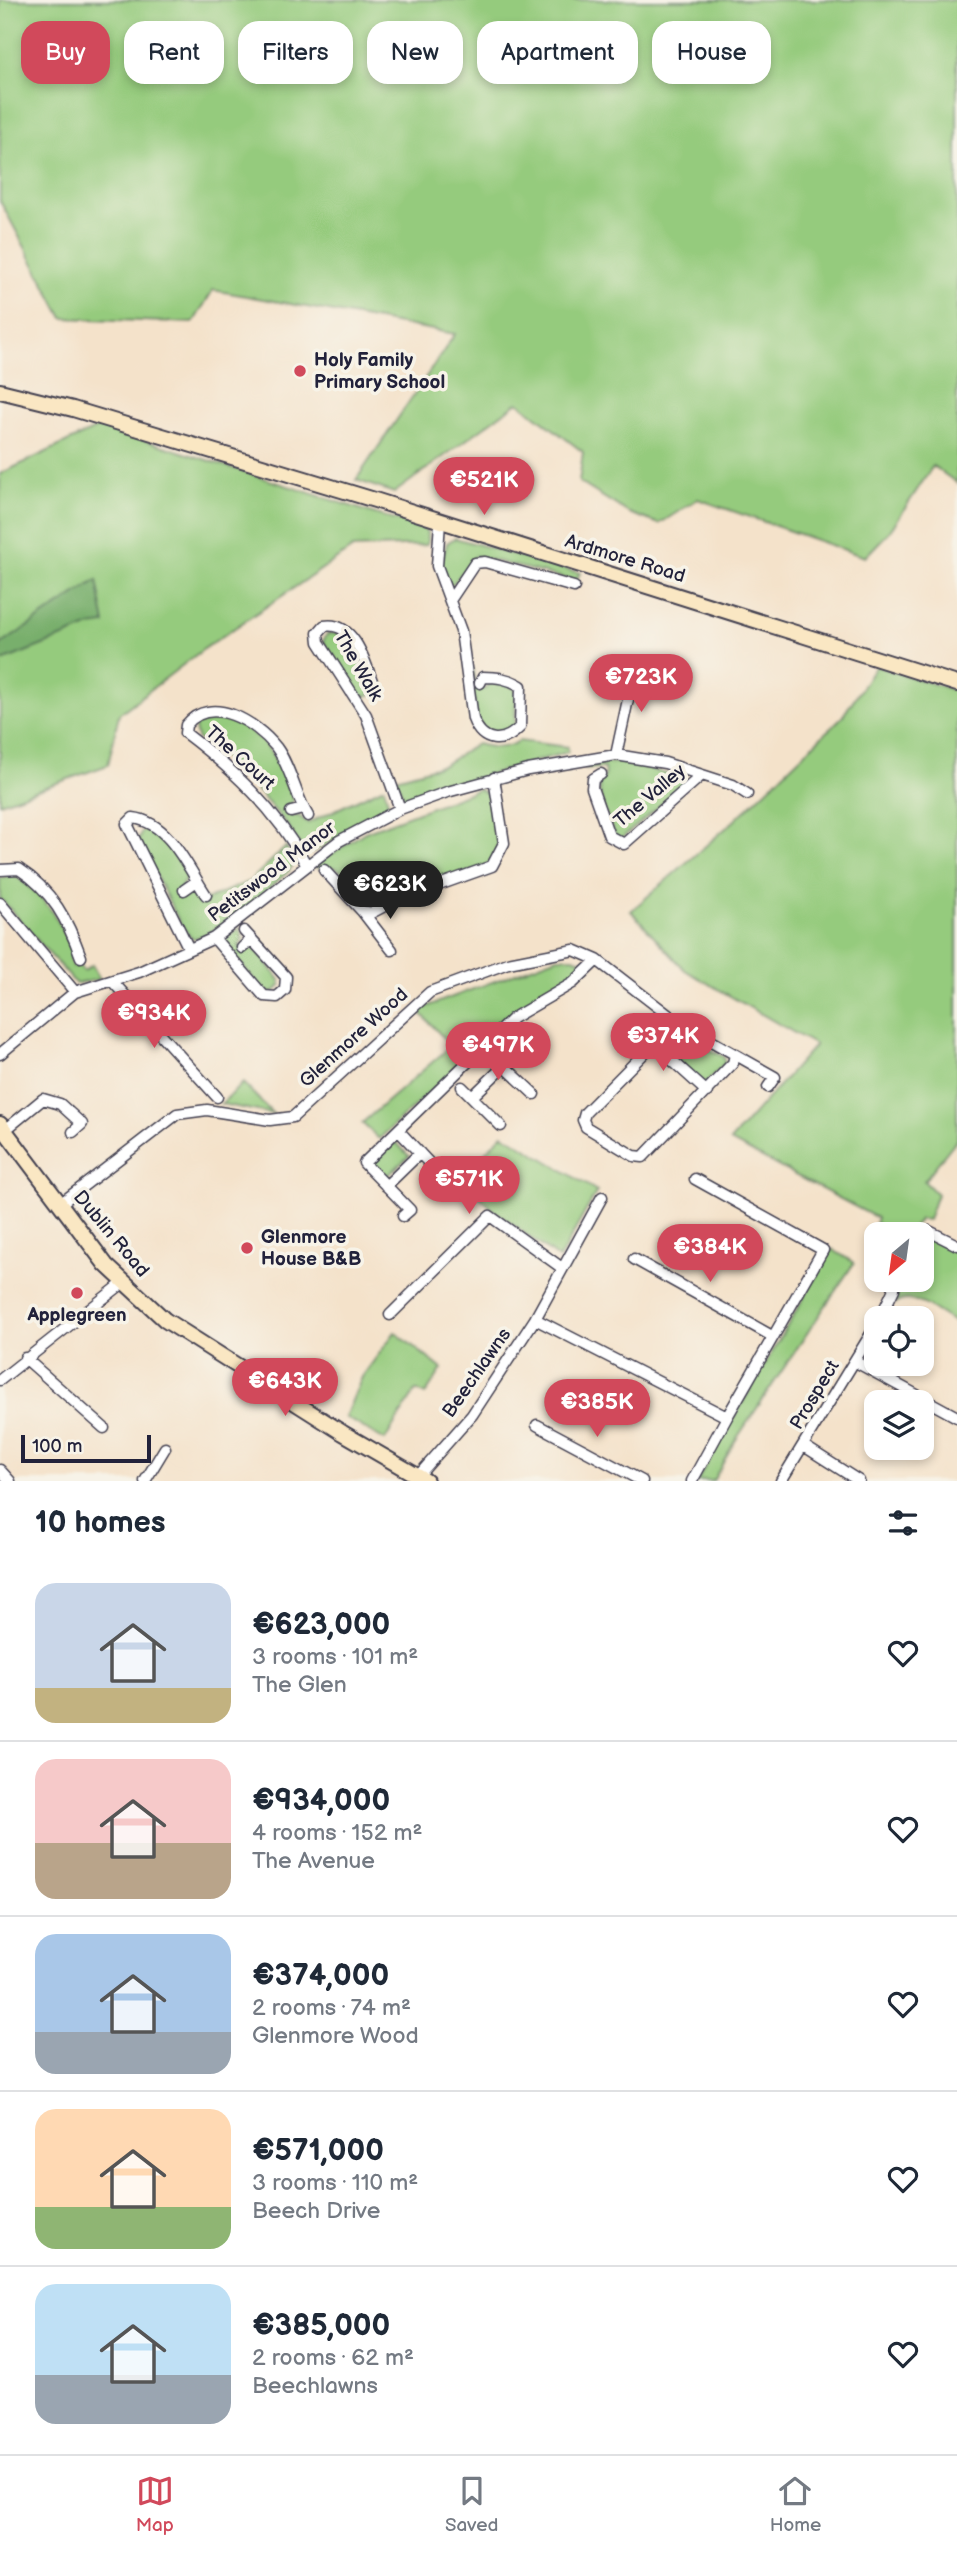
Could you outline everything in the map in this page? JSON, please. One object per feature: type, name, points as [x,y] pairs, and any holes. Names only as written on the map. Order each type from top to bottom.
[{"type":"street","name":"Ardmore Road","points":[[0,391],[73,409],[957,684]]},
{"type":"street","points":[[440,522],[437,566],[440,583],[450,599],[466,660],[468,707],[478,732],[487,738],[502,740],[511,737],[520,727],[523,701],[521,686],[509,679],[497,677],[482,677],[480,683]]},
{"type":"street","points":[[450,599],[475,563],[485,562],[574,587]]},
{"type":"street","name":"The Walk","points":[[374,690],[361,653],[350,636],[334,625],[324,626],[318,633],[319,642],[366,715],[400,809]]},
{"type":"street","points":[[616,755],[635,667]]},
{"type":"street","name":"The Court","points":[[290,812],[305,812],[277,748],[255,728],[211,709],[200,712],[186,725],[185,733],[220,759],[266,804],[306,864]]},
{"type":"street","name":"Petitswood Manor","points":[[0,1054],[75,992],[113,982],[188,947],[214,938],[306,864],[367,825],[400,809],[494,779],[560,763],[616,755],[665,763],[733,785],[747,794]]},
{"type":"street","name":"The Valley","points":[[601,774],[593,779],[592,788],[608,836],[624,844],[702,775]]},
{"type":"street","points":[[362,911],[371,913],[394,901],[492,866],[504,844],[494,779]]},
{"type":"street","points":[[188,947],[127,824],[133,818],[153,823],[179,853],[206,895]]},
{"type":"street","points":[[0,870],[19,869],[47,891],[70,928],[81,957]]},
{"type":"street","points":[[331,872],[393,950]]},
{"type":"street","points":[[184,890],[197,881]]},
{"type":"street","points":[[0,903],[75,992]]},
{"type":"street","points":[[214,938],[264,996],[277,997],[285,990],[286,977],[244,931]]},
{"type":"street","points":[[242,948],[251,939]]},
{"type":"street","name":"Glenmore Wood","points":[[60,1204],[177,1114],[207,1110],[270,1120],[293,1117],[430,992],[480,972],[547,953],[574,950],[597,960],[676,1021],[775,1077],[768,1087]]},
{"type":"street","points":[[403,1216],[410,1210],[364,1163],[513,1018],[573,983],[597,960]]},
{"type":"street","points":[[113,982],[217,1097]]},
{"type":"street","points":[[676,1021],[585,1113],[583,1120],[586,1126],[625,1151],[643,1157],[707,1092],[733,1063],[735,1055]]},
{"type":"street","points":[[484,1047],[534,1094]]},
{"type":"street","points":[[671,1047],[665,1054],[707,1092]]},
{"type":"street","points":[[472,1097],[505,1066]]},
{"type":"street","points":[[462,1087],[501,1126]]},
{"type":"street","points":[[2,1128],[43,1099],[68,1109],[82,1125],[74,1132]]},
{"type":"street","name":"Dublin Road","points":[[2,1128],[85,1240],[123,1283],[165,1320],[207,1349],[422,1479]]},
{"type":"street","points":[[398,1130],[447,1182]]},
{"type":"street","points":[[386,1186],[420,1153]]},
{"type":"street","points":[[692,1481],[823,1250],[695,1179]]},
{"type":"street","name":"Beechlawns","points":[[422,1479],[472,1415],[536,1319],[602,1197]]},
{"type":"street","points":[[390,1315],[490,1216],[562,1268]]},
{"type":"street","points":[[934,1234],[957,1245]]},
{"type":"street","points":[[634,1259],[772,1336]]},
{"type":"street","points":[[0,1380],[123,1283]]},
{"type":"street","name":"Beechlawns","points":[[536,1319],[727,1417]]},
{"type":"street","name":"Prospect","points":[[781,1481],[864,1348]]},
{"type":"street","points":[[25,1358],[104,1428]]},
{"type":"street","name":"Prospect","points":[[856,1362],[957,1416]]},
{"type":"street","points":[[537,1424],[642,1481]]},
{"type":"street","name":"Prospect","points":[[804,1446],[859,1481]]},
{"type":"street","points":[[145,1481],[165,1448]]},
{"type":"street","points":[[0,1470],[10,1481]]},
{"type":"green space","points":[[0,0],[957,0],[957,483],[933,466],[890,531],[865,557],[698,499],[659,524],[629,513],[579,482],[583,452],[518,402],[394,493],[356,480],[455,334],[213,290],[193,323],[63,318],[0,201]]},
{"type":"green space","points":[[101,426],[391,519],[417,524],[427,532],[427,545],[353,548],[205,648],[119,714],[108,765],[0,803],[0,474]]},
{"type":"green space","points":[[455,538],[580,573],[576,581],[475,556],[450,588],[441,564],[447,543]]},
{"type":"green space","points":[[97,580],[105,624],[91,626],[0,662],[0,645]]},
{"type":"green space","points":[[327,634],[339,634],[359,658],[371,695],[361,697],[323,641]]},
{"type":"green space","points":[[876,666],[957,691],[957,1139],[924,1181],[937,1194],[928,1220],[920,1219],[918,1222],[875,1222],[877,1218],[730,1141],[815,1045],[685,970],[631,911],[734,821],[842,717]]},
{"type":"green space","points":[[471,669],[474,670],[475,686],[486,689],[490,682],[512,686],[516,691],[515,725],[509,733],[486,733],[476,718]]},
{"type":"green space","points":[[209,715],[242,726],[264,743],[294,799],[286,810],[290,816],[299,816],[308,823],[384,787],[389,806],[312,853],[304,852],[285,822],[234,765],[197,738],[195,728],[198,719]]},
{"type":"green space","points":[[519,741],[568,747],[568,752],[404,799],[396,778],[443,765],[477,744],[498,747]]},
{"type":"green space","points":[[623,762],[685,779],[684,785],[621,839],[616,837],[601,796],[599,781],[605,777],[604,768],[586,769],[585,764]]},
{"type":"green space","points":[[479,789],[491,796],[499,836],[498,849],[493,859],[484,867],[367,906],[346,891],[339,878],[343,873],[335,867],[318,868],[315,865],[365,832]]},
{"type":"green space","points":[[152,828],[164,840],[188,875],[181,887],[185,893],[195,889],[206,900],[250,881],[286,847],[294,863],[289,871],[232,920],[192,939],[181,925],[138,841],[142,831]]},
{"type":"green space","points":[[13,875],[34,890],[56,918],[74,952],[70,959],[73,967],[78,965],[84,971],[92,965],[100,979],[76,984],[0,898],[0,878]]},
{"type":"green space","points":[[240,928],[243,940],[238,946],[257,950],[280,980],[281,985],[273,993],[265,992],[221,942]]},
{"type":"green space","points":[[558,957],[574,957],[582,961],[583,968],[577,976],[520,1008],[379,1139],[362,1123],[451,1046],[418,1010]]},
{"type":"green space","points":[[672,1029],[724,1057],[725,1063],[705,1084],[672,1056],[672,1045],[668,1043],[656,1057],[651,1051]]},
{"type":"green space","points":[[243,1083],[273,1114],[221,1104]]},
{"type":"green space","points":[[503,1134],[597,1191],[559,1259],[494,1210],[460,1178]]},
{"type":"green space","points":[[395,1141],[409,1156],[384,1179],[370,1165]]},
{"type":"green space","points":[[934,1241],[957,1251],[957,1324],[934,1310],[934,1306],[911,1300],[896,1303],[897,1292],[934,1292]]},
{"type":"green space","points":[[832,1249],[854,1263],[735,1441],[713,1481],[697,1481]]},
{"type":"green space","points":[[395,1332],[442,1369],[425,1395],[416,1390],[385,1440],[345,1417],[362,1377]]},
{"type":"place","name":"Holy Family Primary School","points":[[300,371]]},
{"type":"place","name":"Glenmore House B&B","points":[[247,1248]]},
{"type":"place","name":"Applegreen","points":[[77,1293]]}]
